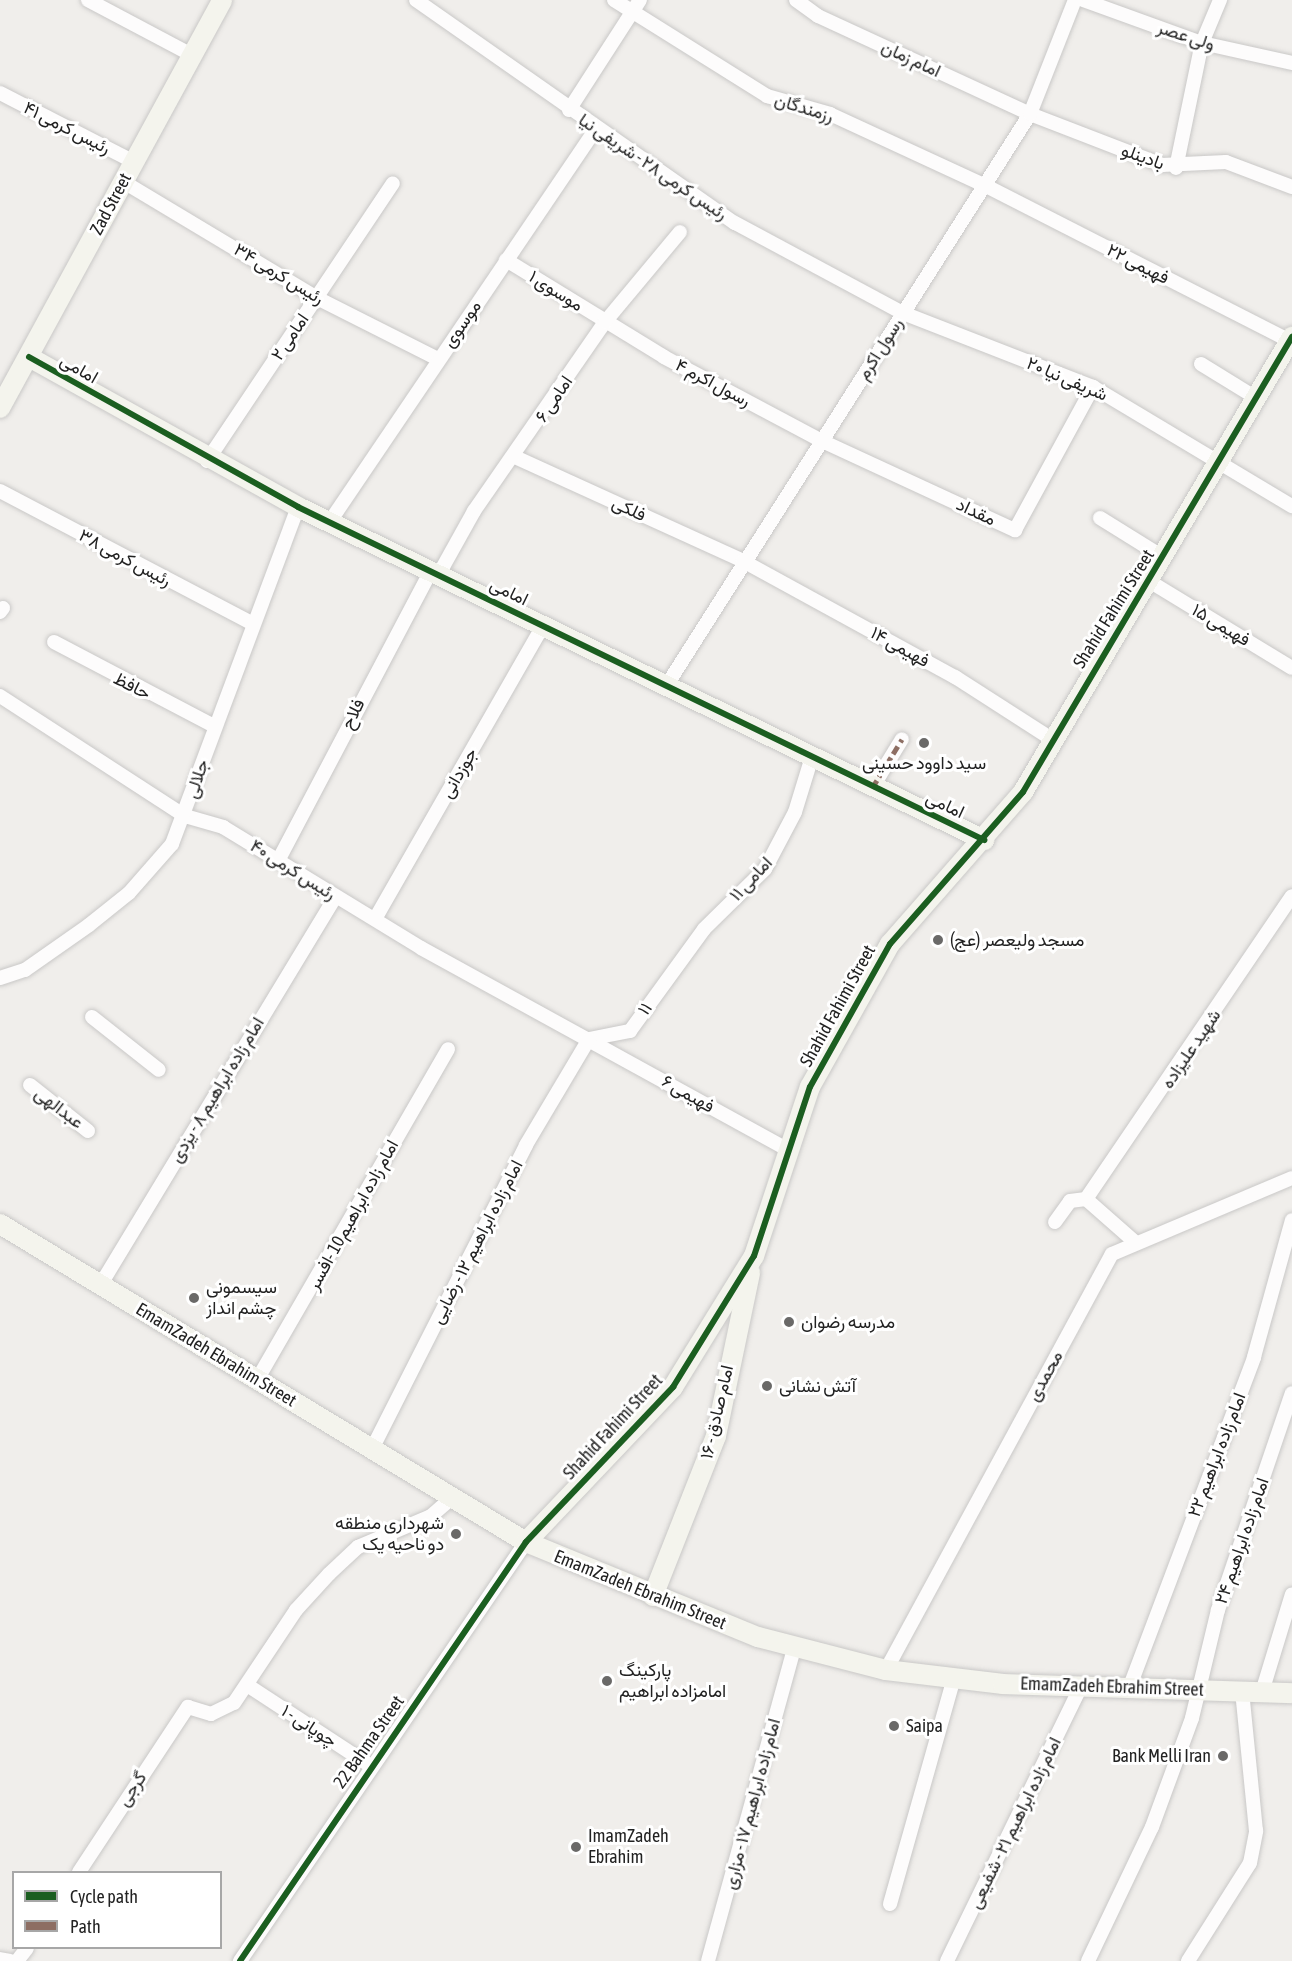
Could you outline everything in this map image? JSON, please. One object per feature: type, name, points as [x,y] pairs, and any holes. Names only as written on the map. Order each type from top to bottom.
[{"type":"street","points":[[88,0],[190,54]]},
{"type":"street","name":"Zad Street","points":[[0,408],[124,182],[190,54],[222,0]]},
{"type":"street","name":"رئیس کرمی ۲۸ - شریفی نیا","points":[[416,0],[596,129],[735,223],[903,313]]},
{"type":"street","name":"رزمندگان","points":[[614,0],[767,96],[830,114],[986,186]]},
{"type":"street","points":[[569,110],[640,0]]},
{"type":"street","name":"امام زمان","points":[[796,0],[818,16],[1030,114]]},
{"type":"street","name":"رسول اکرم","points":[[665,688],[743,561],[986,186],[1030,114],[1075,0]]},
{"type":"street","name":"ولی عصر","points":[[1083,0],[1202,43],[1292,63]]},
{"type":"street","points":[[1176,168],[1202,43],[1220,0]]},
{"type":"street","name":"رئیس کرمی ۴۱","points":[[0,93],[134,162]]},
{"type":"street","name":"بادینلو","points":[[1030,114],[1176,168],[1226,162],[1292,187]]},
{"type":"street","name":"موسوی","points":[[331,520],[596,129]]},
{"type":"street","name":"رئیس کرمی ۳۴","points":[[124,182],[317,298],[438,359]]},
{"type":"street","name":"امامی ۲","points":[[207,461],[393,183]]},
{"type":"street","name":"فهیمی ۲۲","points":[[986,186],[1291,340]]},
{"type":"street","name":"امامی ۶","points":[[435,573],[474,511],[515,457],[605,322],[680,232]]},
{"type":"street","name":"موسوی ۱","points":[[506,261],[605,322]]},
{"type":"street","name":"۲۰ شریفی نیا","points":[[903,313],[1093,387],[1222,460],[1292,506]]},
{"type":"street","name":"رسول اکرم ۴","points":[[605,322],[822,441]]},
{"type":"street","name":"Shahid Fahimi Street","points":[[526,1542],[673,1387],[754,1256],[787,1149],[810,1087],[890,944],[984,840],[1023,792],[1222,460],[1291,340]]},
{"type":"street","name":"امامی","points":[[29,357],[207,461],[298,507],[331,520],[811,760],[984,840]]},
{"type":"street","points":[[1201,364],[1258,399]]},
{"type":"street","name":"مقداد","points":[[822,441],[1015,530],[1093,387]]},
{"type":"street","name":"فلکی","points":[[515,457],[743,561]]},
{"type":"street","name":"رئیس کرمی ۳۸","points":[[0,490],[251,623]]},
{"type":"street","name":"جلالی","points":[[0,978],[34,964],[129,893],[172,844],[185,816],[251,623],[298,507]]},
{"type":"street","points":[[1100,518],[1163,557]]},
{"type":"street","name":"فهیمی ۱۴","points":[[743,561],[955,677],[1053,740]]},
{"type":"street","name":"فلاح","points":[[279,859],[435,573]]},
{"type":"street","name":"فهیمی ۱۵","points":[[1149,581],[1292,668]]},
{"type":"street","name":"جوزدانی","points":[[375,919],[543,626]]},
{"type":"street","name":"حافظ","points":[[54,642],[214,726]]},
{"type":"street","name":"رئیس کرمی ۴۰","points":[[0,696],[185,816],[223,827],[279,859],[335,898],[589,1040]]},
{"type":"street","points":[[872,788],[902,739]]},
{"type":"street","name":"امامی ۱۱","points":[[684,953],[765,869],[795,812],[811,760]]},
{"type":"street","name":"امام زاده ابراهیم ۸ - یزدی","points":[[101,1284],[335,898]]},
{"type":"street","name":"شهید علیزاده","points":[[1086,1199],[1290,903]]},
{"type":"street","name":"۱۱","points":[[589,1040],[630,1031],[684,953]]},
{"type":"street","points":[[92,1017],[159,1070]]},
{"type":"street","name":"فهیمی ۶","points":[[589,1040],[787,1149]]},
{"type":"street","name":"امام زاده ابراهیم ۱۲ - رضایی","points":[[372,1449],[526,1145],[589,1040]]},
{"type":"street","name":"امام زاده ابراهیم10 -افسر","points":[[257,1380],[448,1049]]},
{"type":"street","name":"عبدالهی","points":[[30,1085],[88,1131]]},
{"type":"street","name":"محمدی","points":[[886,1670],[1112,1254],[1292,1178]]},
{"type":"street","points":[[1055,1222],[1070,1201],[1086,1199],[1136,1244]]},
{"type":"street","name":"امام زاده ابراهیم ۲۲","points":[[1130,1686],[1254,1357],[1292,1220]]},
{"type":"street","name":"EmamZadeh Ebrahim Street","points":[[0,1224],[526,1542],[653,1596],[795,1646],[886,1670],[954,1678],[1292,1693]]},
{"type":"street","name":"۱۶ - امام صادق","points":[[653,1596],[716,1436],[754,1256]]},
{"type":"street","name":"امام زاده ابراهیم ۲۴","points":[[1088,1961],[1152,1827],[1198,1690],[1218,1610],[1292,1394]]},
{"type":"street","points":[[247,1685],[296,1610],[336,1567],[358,1547],[431,1515],[452,1497]]},
{"type":"street","name":"22 Bahma Street","points":[[240,1961],[526,1542]]},
{"type":"street","points":[[1262,1692],[1292,1594]]},
{"type":"street","name":"امام زاده ابراهیم ۱۷ - مزاری","points":[[708,1961],[795,1646]]},
{"type":"street","points":[[890,1904],[954,1678]]},
{"type":"street","name":"امام زاده ابراهیم ۲۱ - شفیعی","points":[[947,1961],[1082,1684]]},
{"type":"street","name":"گرجی","points":[[80,1871],[188,1707],[211,1714],[234,1703],[247,1685]]},
{"type":"street","name":"۱ - چوپانی","points":[[247,1685],[371,1766]]},
{"type":"street","points":[[1188,1961],[1250,1863],[1256,1831],[1242,1690]]},
{"type":"street","points":[[0,1959],[10,1961]]},
{"type":"marked path","points":[[872,788],[902,739]]},
{"type":"cycle path","points":[[240,1961],[526,1542],[673,1387],[754,1256],[810,1087],[890,944],[1023,792],[1292,337]]},
{"type":"cycle path","points":[[29,357],[298,507],[984,840]]},
{"type":"place","name":"سید داوود حسینی","points":[[924,743]]},
{"type":"place","name":"مسجد ولیعصر (عج)","points":[[938,940]]},
{"type":"place","name":"سیسمونی چشم انداز","points":[[194,1298]]},
{"type":"place","name":"مدرسه رضوان","points":[[789,1322]]},
{"type":"place","name":"آتش نشانی","points":[[767,1386]]},
{"type":"place","name":"شهرداری منطقه دو ناحیه یک","points":[[456,1534]]},
{"type":"place","name":"پارکینگ امامزاده ابراهیم","points":[[607,1681]]},
{"type":"place","name":"Saipa","points":[[894,1726]]},
{"type":"place","name":"Bank Melli Iran","points":[[1223,1756]]},
{"type":"place","name":"ImamZadeh Ebrahim","points":[[576,1847]]}]
